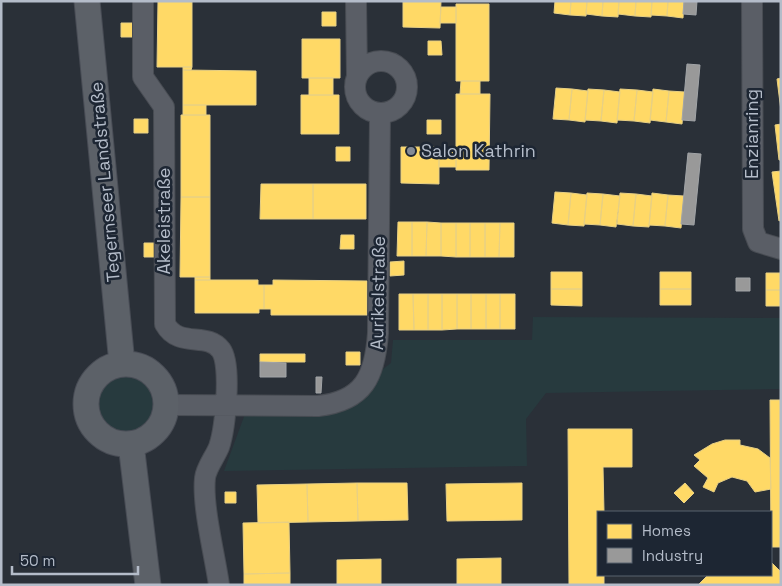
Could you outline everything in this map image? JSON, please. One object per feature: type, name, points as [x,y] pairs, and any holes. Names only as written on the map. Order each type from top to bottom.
[{"type":"main road","name":"Tegernseer Landstraße","points":[[87,1],[122,364]]},
{"type":"main road","points":[[122,364],[139,365],[154,374],[164,388],[167,405],[165,417],[152,435],[131,444],[118,444],[102,435],[90,421],[86,408],[87,396],[95,379],[110,367],[122,364]]},
{"type":"main road","points":[[131,444],[148,585]]},
{"type":"street","name":"Akeleistraße","points":[[143,1],[143,77],[164,107],[165,324],[170,332],[187,340],[212,342],[221,350],[227,366],[224,406]]},
{"type":"street","points":[[356,1],[357,77],[355,86],[359,102],[365,108],[380,114],[397,109],[407,95],[408,86],[401,69],[394,64],[377,61],[368,64],[357,77]]},
{"type":"street","name":"Enzianring","points":[[752,1],[753,228],[758,242],[781,249]]},
{"type":"street","name":"Aurikelstraße","points":[[167,405],[335,404],[352,397],[367,379],[376,360],[378,333],[380,114]]},
{"type":"street","points":[[219,585],[206,498],[205,477],[223,436],[224,406]]},
{"type":"green space","points":[[533,317],[781,318],[781,389],[546,393],[526,419],[527,466],[224,471],[245,414],[373,388],[383,369],[391,363],[393,340],[532,340]]},
{"type":"green space","points":[[120,375],[132,375],[148,384],[155,394],[157,406],[155,418],[148,428],[132,437],[120,437],[109,432],[100,423],[95,412],[95,400],[100,389],[109,380]]},
{"type":"building: Homes","points":[[158,1],[192,1],[192,67],[157,67]]},
{"type":"building: Homes","points":[[403,1],[441,1],[440,28],[403,27]]},
{"type":"building: Homes","points":[[555,1],[571,1],[570,15],[554,13]]},
{"type":"building: Homes","points":[[571,1],[587,1],[586,16],[570,15]]},
{"type":"building: Homes","points":[[587,1],[603,1],[602,16],[586,14]]},
{"type":"building: Homes","points":[[603,1],[619,1],[618,17],[602,16]]},
{"type":"building: Homes","points":[[619,1],[636,1],[635,16],[618,14]]},
{"type":"building: Homes","points":[[636,1],[652,1],[651,17],[635,16]]},
{"type":"building: Homes","points":[[652,1],[668,1],[667,16],[651,15]]},
{"type":"building: Homes","points":[[668,1],[684,1],[683,18],[667,16]]},
{"type":"building: Homes","points":[[456,4],[489,4],[489,81],[456,81]]},
{"type":"building: Homes","points":[[441,7],[456,7],[456,23],[440,23]]},
{"type":"building: Homes","points":[[322,12],[336,12],[336,26],[322,26]]},
{"type":"building: Homes","points":[[121,23],[135,23],[135,37],[121,37]]},
{"type":"building: Homes","points":[[302,39],[340,39],[340,78],[302,78]]},
{"type":"building: Homes","points":[[428,41],[441,41],[442,55],[428,55]]},
{"type":"building: Homes","points":[[183,67],[192,67],[191,70],[183,70]]},
{"type":"building: Homes","points":[[183,70],[256,71],[256,105],[183,105]]},
{"type":"building: Homes","points":[[309,78],[333,78],[333,95],[309,95]]},
{"type":"building: Homes","points":[[781,78],[781,111],[777,79]]},
{"type":"building: Homes","points":[[461,81],[480,81],[480,94],[460,94]]},
{"type":"building: Homes","points":[[556,88],[572,89],[569,120],[553,119]]},
{"type":"building: Homes","points":[[572,89],[588,91],[585,122],[569,120]]},
{"type":"building: Homes","points":[[588,89],[604,90],[601,121],[585,120]]},
{"type":"building: Homes","points":[[620,89],[637,90],[634,121],[617,120]]},
{"type":"building: Homes","points":[[653,89],[669,91],[666,122],[650,120]]},
{"type":"building: Homes","points":[[604,90],[620,92],[617,123],[601,121]]},
{"type":"building: Homes","points":[[637,90],[653,92],[650,123],[634,121]]},
{"type":"building: Homes","points":[[669,91],[685,92],[682,124],[666,122]]},
{"type":"building: Homes","points":[[456,94],[490,94],[489,170],[456,170]]},
{"type":"building: Homes","points":[[301,95],[339,95],[339,134],[301,134]]},
{"type":"building: Homes","points":[[183,105],[206,105],[206,115],[183,115]]},
{"type":"building: Homes","points":[[181,115],[210,115],[210,197],[181,197]]},
{"type":"building: Homes","points":[[134,119],[148,119],[148,133],[134,133]]},
{"type":"building: Homes","points":[[427,120],[441,120],[441,134],[427,134]]},
{"type":"building: Homes","points":[[781,124],[781,160],[779,160],[775,125]]},
{"type":"building: Homes","points":[[336,147],[350,147],[350,161],[336,161]]},
{"type":"building: Homes","points":[[401,147],[439,147],[439,184],[401,183]]},
{"type":"building: Homes","points":[[439,152],[456,152],[456,167],[439,167]]},
{"type":"building: Homes","points":[[781,171],[781,220],[779,221],[772,172]]},
{"type":"building: Homes","points":[[261,184],[313,184],[313,219],[260,219]]},
{"type":"building: Homes","points":[[313,184],[366,184],[366,219],[313,219]]},
{"type":"building: Homes","points":[[555,192],[571,193],[568,225],[552,223]]},
{"type":"building: Homes","points":[[571,193],[587,195],[584,226],[568,225]]},
{"type":"building: Homes","points":[[587,193],[603,194],[600,225],[584,224]]},
{"type":"building: Homes","points":[[620,193],[636,194],[633,226],[617,224]]},
{"type":"building: Homes","points":[[652,193],[668,195],[665,226],[649,225]]},
{"type":"building: Homes","points":[[603,194],[620,196],[616,227],[600,225]]},
{"type":"building: Homes","points":[[636,194],[652,196],[649,227],[633,226]]},
{"type":"building: Homes","points":[[668,195],[684,196],[681,228],[665,226]]},
{"type":"building: Homes","points":[[181,197],[210,197],[210,277],[180,277]]},
{"type":"building: Homes","points":[[398,222],[412,222],[412,256],[397,256]]},
{"type":"building: Homes","points":[[412,222],[427,222],[426,256],[412,256]]},
{"type":"building: Homes","points":[[427,222],[441,223],[441,256],[426,256]]},
{"type":"building: Homes","points":[[441,223],[456,223],[456,257],[441,256]]},
{"type":"building: Homes","points":[[456,223],[470,223],[470,257],[456,257]]},
{"type":"building: Homes","points":[[470,223],[485,223],[485,257],[470,257]]},
{"type":"building: Homes","points":[[485,223],[500,223],[499,257],[485,257]]},
{"type":"building: Homes","points":[[500,223],[514,223],[514,257],[499,257]]},
{"type":"building: Homes","points":[[341,235],[354,235],[354,249],[340,249]]},
{"type":"building: Homes","points":[[144,243],[157,243],[157,257],[144,257]]},
{"type":"building: Homes","points":[[404,261],[404,275],[390,276],[390,262]]},
{"type":"building: Homes","points":[[551,272],[582,272],[582,289],[551,289]]},
{"type":"building: Homes","points":[[660,272],[691,272],[691,289],[660,289]]},
{"type":"building: Homes","points":[[766,273],[781,273],[781,290],[766,290]]},
{"type":"building: Homes","points":[[195,277],[210,277],[210,280],[195,280]]},
{"type":"building: Homes","points":[[195,280],[258,280],[258,285],[264,285],[264,309],[259,309],[259,313],[195,313]]},
{"type":"building: Homes","points":[[273,280],[367,281],[367,315],[271,315],[271,309],[264,309],[264,285],[273,285]]},
{"type":"building: Homes","points":[[551,289],[582,289],[582,306],[551,305]]},
{"type":"building: Homes","points":[[660,289],[691,289],[691,305],[660,305]]},
{"type":"building: Homes","points":[[766,290],[781,290],[781,306],[766,306]]},
{"type":"building: Homes","points":[[399,294],[413,294],[414,330],[399,330]]},
{"type":"building: Homes","points":[[413,294],[428,294],[428,330],[414,330]]},
{"type":"building: Homes","points":[[428,294],[442,294],[442,330],[428,330]]},
{"type":"building: Homes","points":[[442,294],[457,294],[457,329],[442,330]]},
{"type":"building: Homes","points":[[457,294],[471,294],[471,329],[457,329]]},
{"type":"building: Homes","points":[[471,294],[486,294],[486,329],[471,329]]},
{"type":"building: Homes","points":[[486,294],[500,294],[500,329],[486,329]]},
{"type":"building: Homes","points":[[500,294],[515,294],[515,329],[500,329]]},
{"type":"building: Homes","points":[[346,352],[360,352],[360,365],[346,365]]},
{"type":"building: Homes","points":[[260,354],[305,354],[305,362],[260,362]]},
{"type":"building: Homes","points":[[770,400],[781,400],[781,547],[772,547]]},
{"type":"building: Homes","points":[[568,429],[632,429],[632,467],[603,467],[604,511],[597,511],[597,576],[604,576],[604,585],[569,585]]},
{"type":"building: Homes","points":[[725,440],[740,440],[740,445],[758,449],[770,458],[771,489],[755,492],[747,481],[732,477],[718,483],[714,492],[703,487],[708,478],[694,466],[700,460],[694,455],[712,444]]},
{"type":"building: Homes","points":[[357,483],[358,521],[308,522],[307,484]]},
{"type":"building: Homes","points":[[357,483],[407,483],[408,520],[358,521]]},
{"type":"building: Homes","points":[[522,483],[522,520],[447,521],[446,484]]},
{"type":"building: Homes","points":[[685,483],[694,493],[684,503],[674,493]]},
{"type":"building: Homes","points":[[307,484],[308,522],[258,523],[257,485]]},
{"type":"building: Homes","points":[[225,492],[236,492],[236,503],[225,503]]},
{"type":"building: Homes","points":[[289,522],[290,573],[244,574],[243,523]]},
{"type":"building: Homes","points":[[501,558],[501,585],[457,585],[457,559]]},
{"type":"building: Homes","points":[[381,559],[381,585],[337,585],[337,560]]},
{"type":"building: Homes","points":[[772,563],[781,572],[781,585],[698,585],[707,576],[772,576]]},
{"type":"building: Homes","points":[[290,573],[290,585],[244,585],[244,574]]},
{"type":"building: Industry","points":[[684,1],[697,1],[696,15],[683,14]]},
{"type":"building: Industry","points":[[687,64],[700,65],[695,121],[682,120]]},
{"type":"building: Industry","points":[[688,153],[701,154],[694,225],[681,224]]},
{"type":"building: Industry","points":[[736,278],[750,278],[750,291],[736,291]]},
{"type":"building: Industry","points":[[260,362],[286,363],[286,377],[260,377]]},
{"type":"building: Industry","points":[[316,377],[322,377],[321,393],[316,393]]},
{"type":"place","name":"Salon Kathrin","points":[[411,151]]}]
